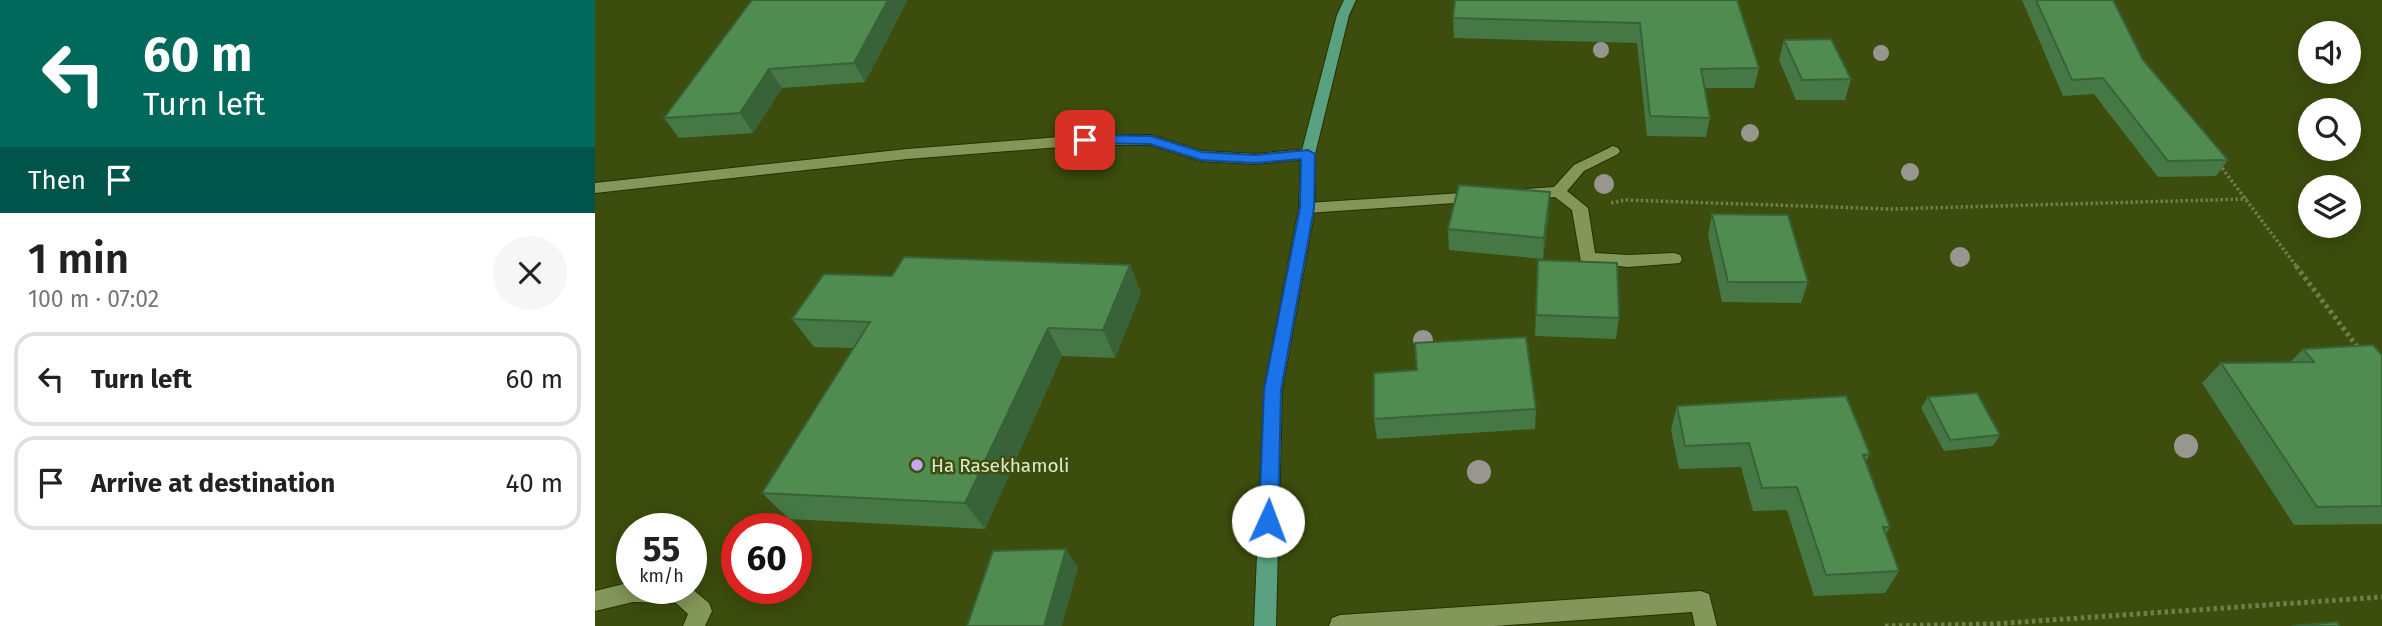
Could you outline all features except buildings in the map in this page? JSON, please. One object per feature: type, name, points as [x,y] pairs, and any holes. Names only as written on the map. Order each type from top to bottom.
[{"type":"main road","points":[[1265,626],[1273,390],[1307,208],[1308,154],[1343,15],[1350,0]]},
{"type":"street","points":[[595,188],[879,156],[1085,140],[1151,140],[1201,156],[1255,159],[1308,154]]},
{"type":"street","points":[[1558,192],[1579,168],[1613,151]]},
{"type":"street","points":[[1516,194],[1558,192],[1580,208],[1587,257],[1628,261],[1674,259]]},
{"type":"street","points":[[1307,208],[1488,196]]},
{"type":"street","points":[[595,601],[633,592],[681,593],[701,611],[694,626]]},
{"type":"street","points":[[1340,626],[1701,601],[1706,626]]},
{"type":"path","points":[[2217,161],[2363,355]]},
{"type":"path","points":[[1580,208],[1626,200],[1891,209],[2247,199]]},
{"type":"path","points":[[1885,626],[1993,624],[2382,597]]},
{"type":"place","name":"Ha Rasekhamoli","points":[[917,465]]},
{"type":"route","points":[[1085,140],[1151,140],[1201,156],[1255,159],[1308,154],[1307,208],[1273,390],[1268,521]]}]
